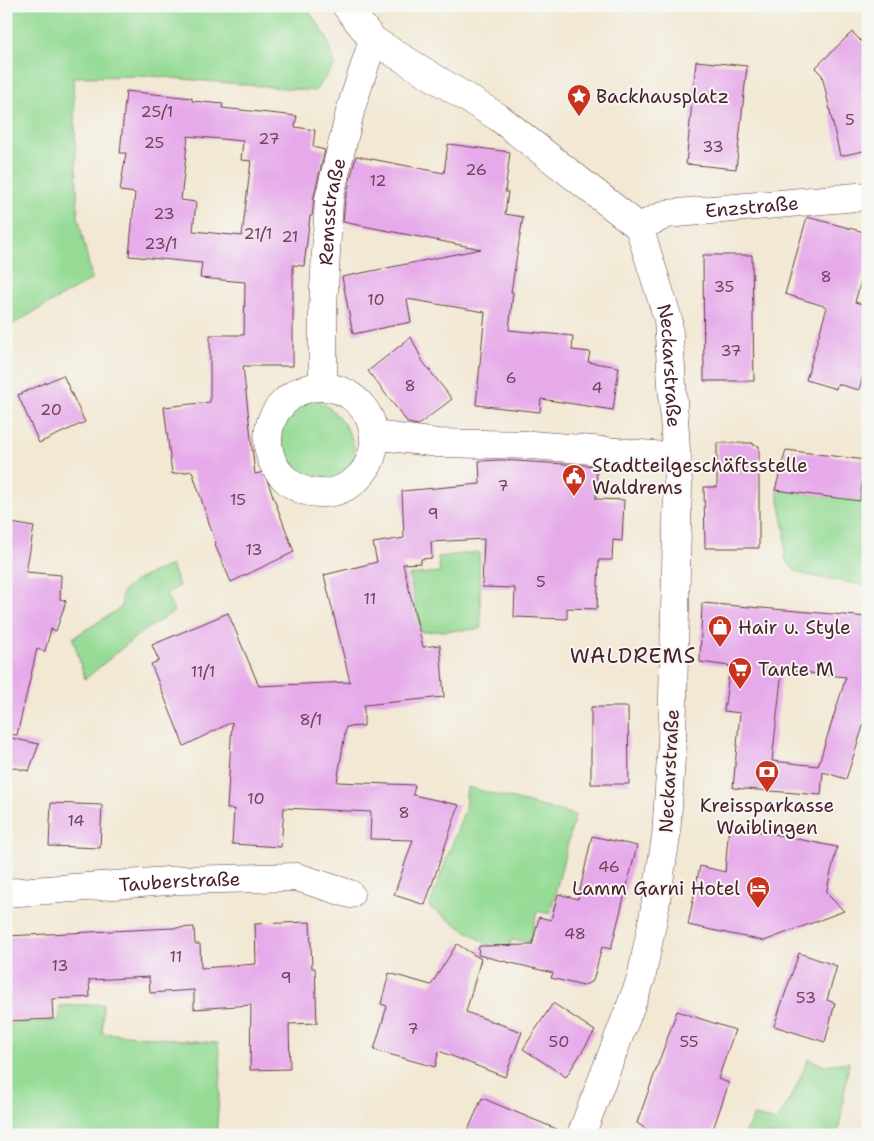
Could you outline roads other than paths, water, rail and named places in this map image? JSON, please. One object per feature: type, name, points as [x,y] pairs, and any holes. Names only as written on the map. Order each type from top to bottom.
[{"type":"street","points":[[346,6],[373,40],[498,117],[639,227]]},
{"type":"street","name":"Remsstraße","points":[[323,387],[323,307],[329,199],[352,108],[373,40]]},
{"type":"street","name":"Enzstraße","points":[[639,227],[667,214],[868,196]]},
{"type":"street","name":"Neckarstraße","points":[[581,1135],[641,979],[654,920],[666,837],[672,741],[677,457],[668,319],[639,227]]},
{"type":"street","points":[[323,387],[335,389],[358,401],[366,411],[374,435],[374,448],[369,464],[358,478],[344,488],[328,493],[311,492],[296,487],[282,476],[272,462],[269,428],[276,413],[287,400],[298,392],[323,387]]},
{"type":"street","points":[[374,435],[438,443],[532,445],[677,457]]},
{"type":"street","name":"Tauberstraße","points":[[6,893],[181,880],[297,877],[350,894]]},
{"type":"place","name":"Backhausplatz","points":[[579,117]]},
{"type":"place","name":"Stadtteilgeschäftsstelle Waldrems","points":[[574,497]]},
{"type":"place","name":"Hair u. Style","points":[[720,648]]},
{"type":"place","name":"Tante M","points":[[740,690]]},
{"type":"place","name":"Kreissparkasse Waiblingen","points":[[767,793]]},
{"type":"place","name":"Lamm Garni Hotel","points":[[758,909]]},
{"type":"district","name":"WALDREMS","points":[[633,656]]}]
